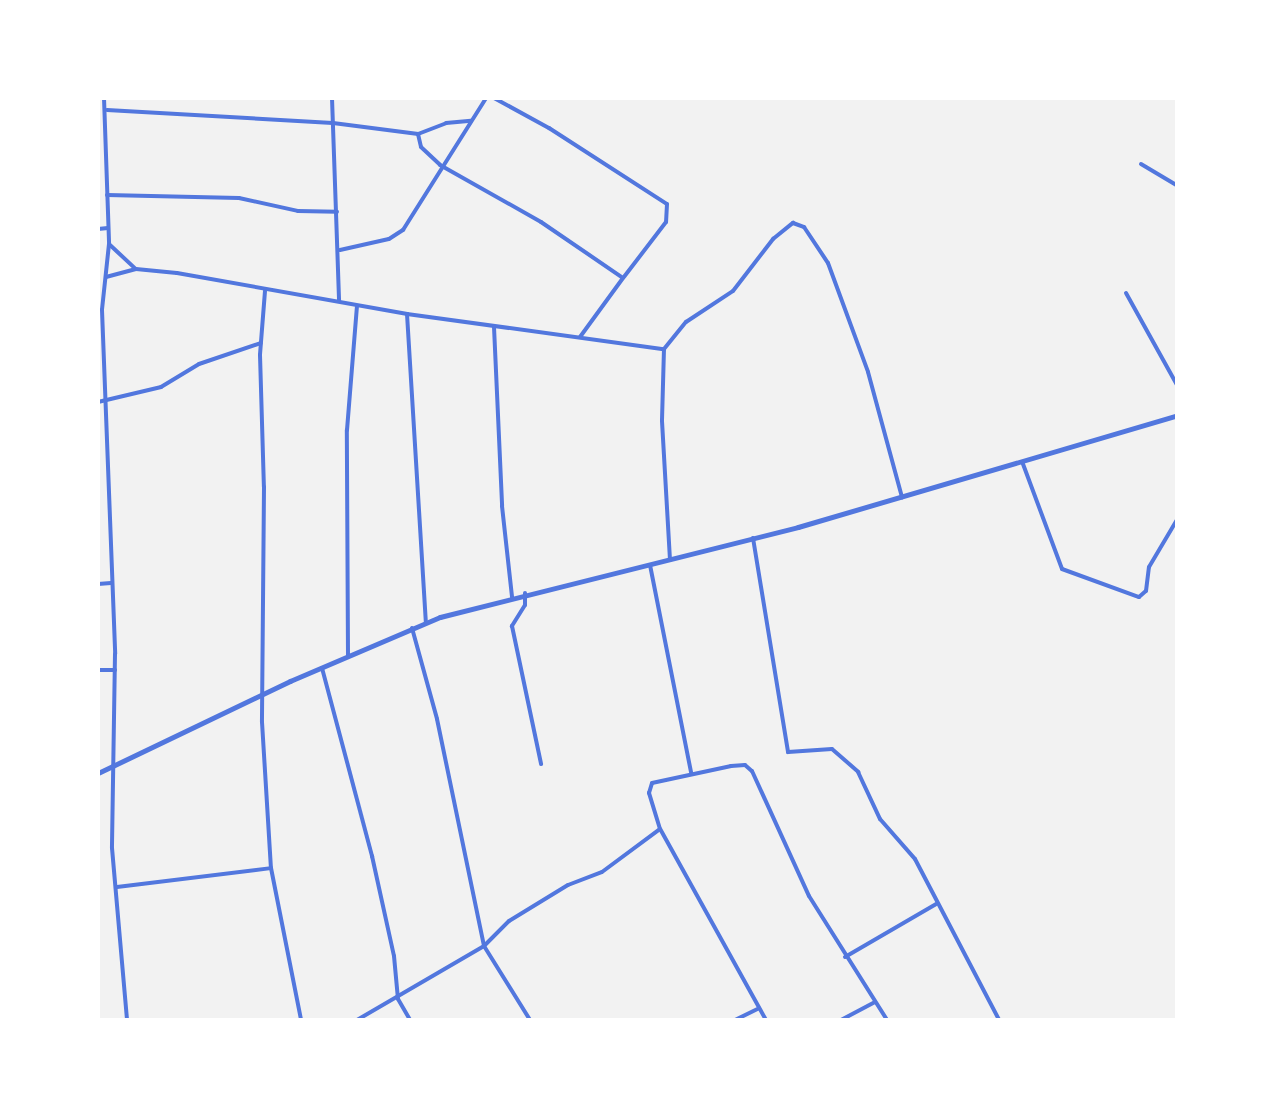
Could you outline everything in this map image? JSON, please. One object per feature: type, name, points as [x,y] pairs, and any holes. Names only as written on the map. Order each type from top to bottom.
[{"type":"street","points":[[104,98],[109,244],[100,310],[100,402],[115,670],[115,888],[126,1020]]},
{"type":"street","points":[[332,98],[339,301]]},
{"type":"street","points":[[340,250],[388,239],[403,230],[440,165],[486,98]]},
{"type":"street","points":[[494,98],[550,128],[666,204],[666,222],[580,337]]},
{"type":"street","points":[[104,110],[332,123],[418,134],[446,124],[472,121]]},
{"type":"street","points":[[418,134],[421,147],[440,165],[541,222],[623,278]]},
{"type":"street","points":[[98,137],[106,137]]},
{"type":"street","points":[[1141,164],[1178,186]]},
{"type":"street","points":[[107,194],[239,198],[298,211],[336,212]]},
{"type":"street","points":[[670,560],[662,420],[664,349],[686,322],[733,291],[782,229],[793,223],[804,227],[828,263],[868,372],[902,497]]},
{"type":"street","points":[[98,229],[108,228]]},
{"type":"street","points":[[109,244],[136,269]]},
{"type":"street","points":[[106,277],[136,269],[407,314],[664,349]]},
{"type":"street","points":[[265,291],[261,343],[261,696],[271,868],[301,1020]]},
{"type":"street","points":[[1126,293],[1178,386]]},
{"type":"street","points":[[348,656],[347,430],[357,304]]},
{"type":"street","points":[[407,314],[426,622]]},
{"type":"street","points":[[494,327],[502,506],[512,597]]},
{"type":"street","points":[[100,402],[161,386],[199,364],[261,343]]},
{"type":"street","points":[[98,774],[426,622],[1023,464],[1178,415]]},
{"type":"street","points":[[1023,464],[1062,568],[1140,597],[1146,591],[1149,567],[1178,518]]},
{"type":"street","points":[[98,487],[106,486]]},
{"type":"street","points":[[753,538],[788,752],[832,749],[858,772],[871,805],[915,859],[1000,1020]]},
{"type":"street","points":[[650,564],[691,774]]},
{"type":"street","points":[[98,584],[111,583]]},
{"type":"street","points":[[525,593],[525,605],[512,626],[541,764]]},
{"type":"street","points":[[412,628],[440,735],[484,946],[530,1020]]},
{"type":"street","points":[[322,668],[394,956],[398,999],[410,1020]]},
{"type":"street","points":[[98,670],[115,670]]},
{"type":"street","points":[[766,1020],[660,829],[649,786],[745,765],[752,771],[810,896],[887,1020]]},
{"type":"street","points":[[357,1020],[484,946],[509,920],[568,885],[602,872],[660,829]]},
{"type":"street","points":[[115,888],[271,868]]},
{"type":"street","points":[[845,957],[936,904]]},
{"type":"street","points":[[841,1020],[875,1002]]},
{"type":"street","points":[[735,1020],[759,1008]]}]
